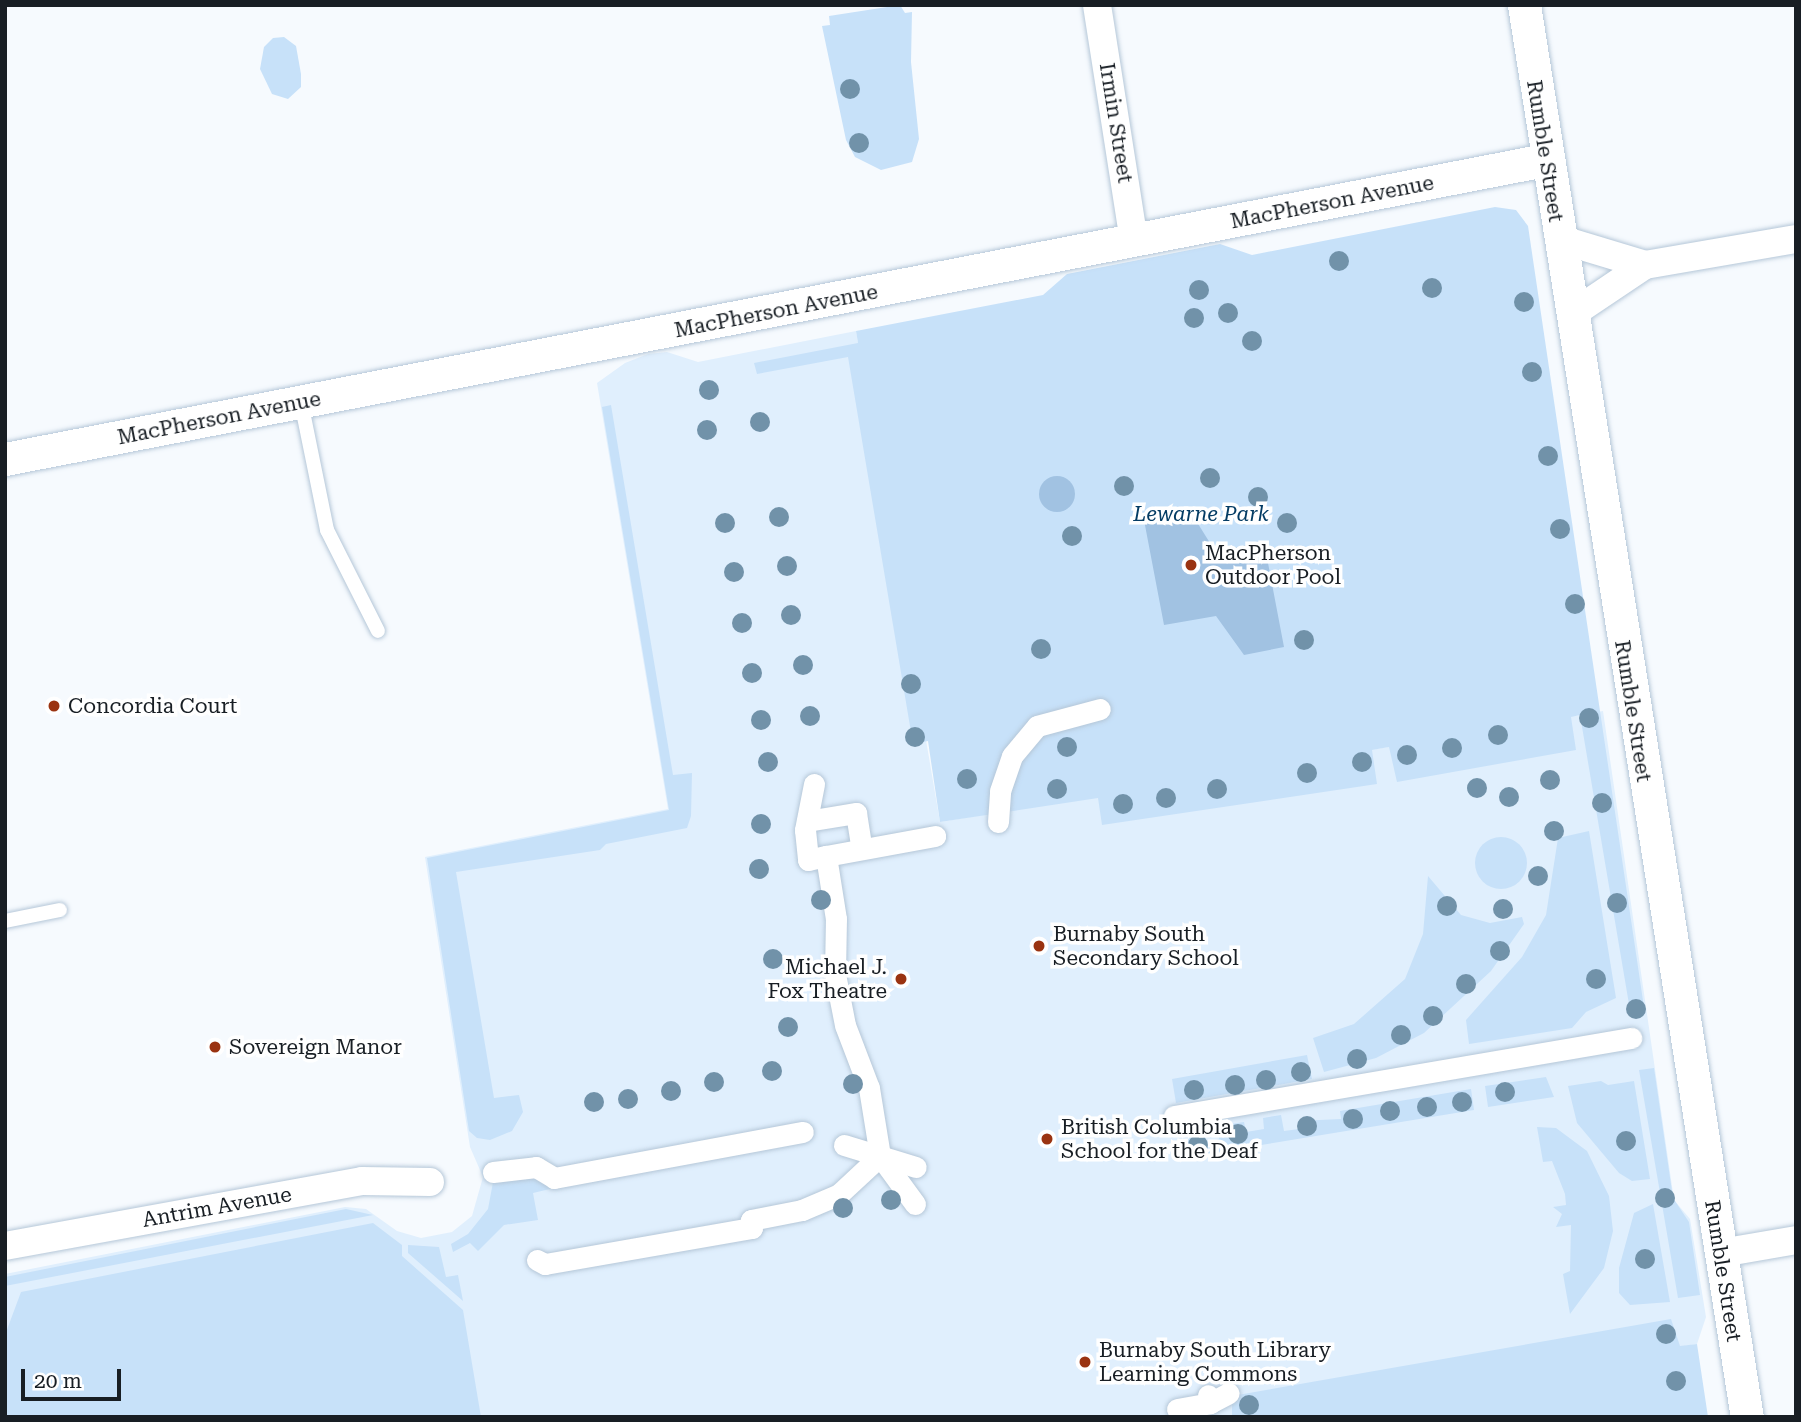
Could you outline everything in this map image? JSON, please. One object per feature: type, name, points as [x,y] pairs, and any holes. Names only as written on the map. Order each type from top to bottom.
[{"type":"street","name":"Irmin Street","points":[[1097,5],[1134,240]]},
{"type":"street","name":"Rumble Street","points":[[1524,5],[1545,160],[1572,314],[1746,1417]]},
{"type":"street","name":"MacPherson Avenue","points":[[5,459],[1545,160]]},
{"type":"street","points":[[1559,239],[1645,265]]},
{"type":"street","points":[[1572,314],[1645,265],[1796,239]]},
{"type":"street","points":[[998,822],[1000,791],[1012,756],[1037,726],[1100,709]]},
{"type":"street","points":[[814,784],[807,821],[808,860],[826,856],[858,855],[935,836]]},
{"type":"street","points":[[807,821],[856,813],[858,855]]},
{"type":"street","points":[[826,856],[836,919],[845,1025],[882,1119],[880,1156],[915,1204]]},
{"type":"street","points":[[1174,1116],[1631,1038]]},
{"type":"street","points":[[493,1172],[536,1167],[554,1178],[803,1132]]},
{"type":"street","points":[[844,1145],[916,1167]]},
{"type":"street","points":[[537,1260],[545,1264],[752,1228],[751,1220],[802,1210],[838,1195],[880,1156]]},
{"type":"street","name":"Antrim Avenue","points":[[5,1246],[362,1181],[430,1182]]},
{"type":"street","points":[[1721,1252],[1796,1240]]},
{"type":"lane","points":[[301,401],[327,530],[378,631]]},
{"type":"lane","points":[[5,921],[60,910]]},
{"type":"shaded area","name":"Burnaby South Secondary School","points":[[856,331],[940,822],[1603,711],[1674,1200],[1690,1219],[1706,1317],[1697,1344],[1533,1370],[1539,1417],[5,1417],[5,1274],[345,1207],[366,1209],[397,1231],[421,1238],[452,1232],[472,1216],[483,1177],[470,1147],[425,857],[668,809],[597,383],[625,363],[648,354],[667,352],[698,362]]},
{"type":"shaded area","points":[[1057,476],[1069,482],[1075,494],[1069,506],[1057,512],[1045,506],[1039,494],[1045,482]]},
{"type":"shaded area","points":[[1190,511],[1215,551],[1264,542],[1284,647],[1244,655],[1216,616],[1164,625],[1144,520]]},
{"type":"green space","points":[[900,5],[905,13],[912,12],[911,62],[919,139],[912,162],[881,170],[855,157],[846,140],[822,26],[830,25],[829,16]]},
{"type":"green space","points":[[284,37],[296,46],[301,74],[301,87],[288,99],[272,94],[260,69],[264,47],[273,38]]},
{"type":"green space","name":"Lewarne Park","points":[[1495,207],[1516,210],[1528,226],[1645,1014],[1631,1016],[1580,715],[1571,717],[1576,750],[1397,782],[1389,747],[1372,750],[1377,784],[1102,825],[1098,798],[940,822],[928,741],[913,744],[848,357],[757,374],[754,363],[858,343],[856,331],[1043,295],[1067,274],[1220,244],[1252,255]]},
{"type":"green space","points":[[611,405],[673,775],[692,773],[691,816],[687,828],[606,844],[600,850],[456,872],[494,1098],[519,1095],[523,1112],[512,1131],[490,1140],[477,1138],[469,1131],[427,858],[669,810],[602,407]]},
{"type":"green space","points":[[1589,831],[1616,998],[1586,1012],[1572,1028],[1469,1044],[1466,1020],[1522,957],[1546,915],[1558,838]]},
{"type":"green space","points":[[1501,837],[1511,839],[1519,845],[1525,853],[1525,873],[1519,881],[1511,887],[1501,889],[1491,887],[1483,881],[1477,873],[1475,863],[1477,853],[1483,845],[1491,839]]},
{"type":"green space","points":[[1428,876],[1461,915],[1490,923],[1522,917],[1524,924],[1491,971],[1424,1033],[1376,1058],[1324,1072],[1313,1038],[1354,1024],[1405,979],[1423,934]]},
{"type":"green space","points":[[1307,1055],[1312,1079],[1176,1103],[1172,1079]]},
{"type":"green space","points":[[1654,1068],[1673,1198],[1689,1222],[1700,1295],[1678,1298],[1639,1070]]},
{"type":"green space","points":[[1546,1077],[1554,1097],[1488,1107],[1485,1086]]},
{"type":"green space","points":[[1601,1081],[1608,1085],[1634,1081],[1650,1179],[1632,1181],[1619,1173],[1577,1123],[1568,1086]]},
{"type":"green space","points":[[1471,1089],[1474,1110],[1182,1158],[1178,1132],[1203,1127],[1206,1142],[1219,1139],[1217,1126],[1244,1122],[1246,1132],[1264,1129],[1263,1118],[1281,1115],[1284,1131],[1299,1129],[1298,1121],[1341,1119],[1340,1111]]},
{"type":"green space","points":[[1537,1127],[1556,1128],[1587,1151],[1609,1196],[1613,1231],[1604,1268],[1570,1314],[1563,1274],[1570,1271],[1571,1225],[1556,1227],[1562,1214],[1553,1207],[1566,1205],[1565,1194],[1552,1161],[1543,1162]]},
{"type":"green space","points":[[531,1171],[554,1188],[533,1193],[538,1220],[504,1225],[478,1251],[470,1243],[453,1252],[451,1244],[468,1234],[488,1209],[494,1177]]},
{"type":"green space","points":[[1653,1204],[1670,1302],[1630,1305],[1619,1293],[1619,1268],[1634,1213]]},
{"type":"green space","points":[[346,1209],[373,1215],[5,1286],[5,1277]]},
{"type":"green space","points":[[373,1223],[402,1245],[402,1256],[463,1310],[481,1417],[5,1417],[5,1335],[21,1292]]},
{"type":"green space","points":[[408,1245],[439,1247],[446,1277],[458,1275],[463,1301],[408,1253]]},
{"type":"green space","points":[[1671,1319],[1680,1346],[1697,1344],[1708,1417],[1232,1417],[1232,1396]]},
{"type":"place","name":"MacPherson Outdoor Pool","points":[[1191,565]]},
{"type":"place","name":"Concordia Court","points":[[54,706]]},
{"type":"place","name":"Burnaby South Secondary School","points":[[1039,946]]},
{"type":"place","name":"Michael J. Fox Theatre","points":[[901,979]]},
{"type":"place","name":"Sovereign Manor","points":[[215,1047]]},
{"type":"place","name":"British Columbia School for the Deaf","points":[[1047,1139]]},
{"type":"place","name":"Burnaby South Library Learning Commons","points":[[1085,1362]]}]
